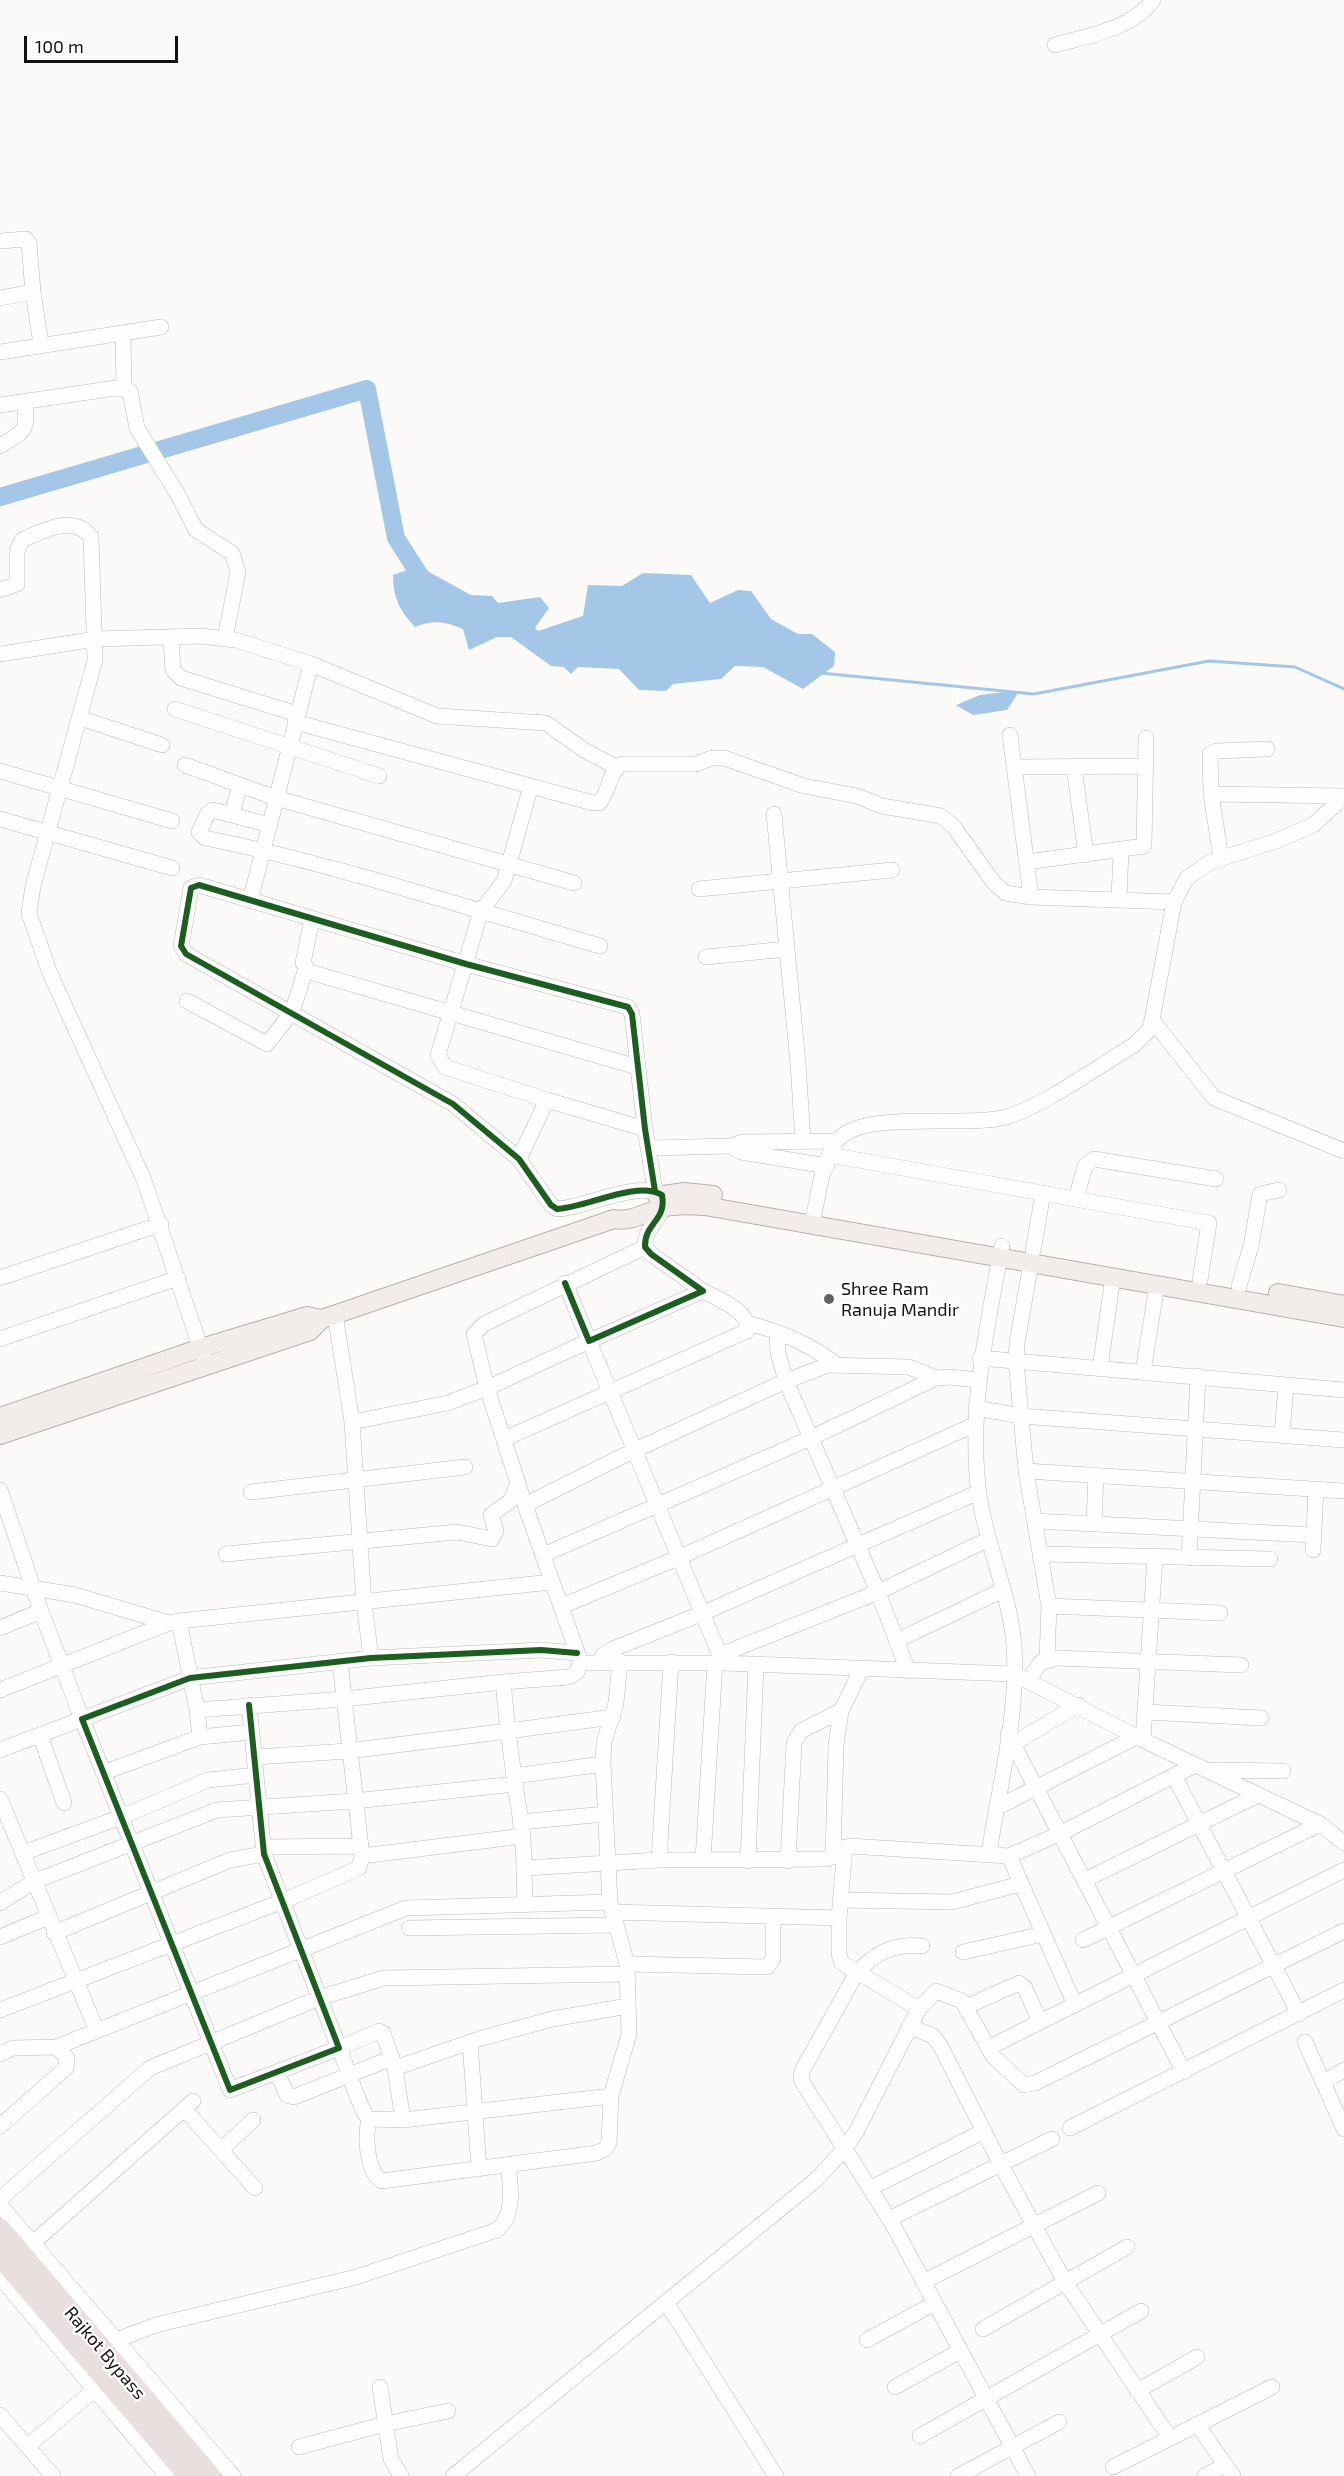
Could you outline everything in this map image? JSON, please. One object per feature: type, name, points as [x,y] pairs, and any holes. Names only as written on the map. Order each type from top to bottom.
[{"type":"highway","name":"Rajkot Bypass","points":[[0,2229],[210,2476]]},
{"type":"highway","name":"Rajkot Bypass","points":[[0,2256],[189,2476]]},
{"type":"main road","points":[[0,1435],[310,1331],[328,1317],[614,1219],[622,1210],[660,1198],[698,1193],[813,1219],[1001,1251],[1157,1285],[1278,1300],[1344,1305]]},
{"type":"main road","points":[[1032,1257],[1239,1286],[1278,1300],[1344,1318]]},
{"type":"main road","points":[[0,1417],[201,1348],[307,1316],[328,1317]]},
{"type":"street","points":[[1055,45],[1107,31],[1146,9],[1153,0]]},
{"type":"street","points":[[0,241],[26,239],[29,243],[33,292],[41,344]]},
{"type":"street","points":[[0,298],[33,292]]},
{"type":"street","points":[[0,351],[123,335],[161,327]]},
{"type":"street","points":[[123,335],[124,388],[132,397],[136,428],[178,495],[196,530],[232,553],[238,572],[225,639]]},
{"type":"street","points":[[0,405],[124,388]]},
{"type":"street","points":[[0,446],[24,431],[27,426],[25,401]]},
{"type":"street","points":[[0,590],[17,584],[17,551],[22,540],[55,526],[80,526],[91,537],[95,660],[81,718],[33,886],[29,913],[58,993],[144,1180],[161,1224],[206,1367]]},
{"type":"street","points":[[171,637],[173,670],[181,678],[296,718],[531,786],[599,803],[604,798],[616,767]]},
{"type":"street","points":[[0,654],[96,639],[171,637],[225,639],[311,664],[437,716],[546,723],[584,750],[616,767],[629,763],[696,764],[718,757],[804,786],[857,796],[882,806],[932,813],[948,821],[1000,889],[1016,896],[1174,902]]},
{"type":"street","points":[[250,901],[311,664]]},
{"type":"street","points":[[175,709],[380,776]]},
{"type":"street","points":[[81,718],[162,745]]},
{"type":"street","points":[[1010,735],[1031,897]]},
{"type":"street","points":[[1027,862],[1140,848],[1146,843],[1146,738]]},
{"type":"street","points":[[1221,858],[1211,794],[1209,759],[1212,752],[1267,749]]},
{"type":"street","points":[[185,765],[276,798],[574,883]]},
{"type":"street","points":[[1014,767],[1146,766]]},
{"type":"street","points":[[1074,767],[1086,855]]},
{"type":"street","points":[[0,771],[172,821]]},
{"type":"street","points":[[232,813],[240,785]]},
{"type":"street","points":[[531,786],[500,888],[481,911],[438,1055],[445,1067],[645,1129]]},
{"type":"street","points":[[1211,794],[1344,796]]},
{"type":"street","points":[[813,1219],[831,1154],[856,1127],[901,1121],[988,1120],[1017,1114],[1134,1045],[1149,1030],[1174,902],[1187,878],[1198,868],[1221,858],[1297,833],[1324,817],[1344,796]]},
{"type":"street","points":[[270,825],[218,810],[208,813],[201,826],[201,836],[263,850],[600,946]]},
{"type":"street","points":[[774,814],[803,1141]]},
{"type":"street","points":[[0,819],[172,868]]},
{"type":"street","points":[[1119,899],[1121,851]]},
{"type":"street","points":[[699,889],[892,870]]},
{"type":"street","points":[[504,1439],[612,1393],[747,1331],[749,1324],[745,1316],[703,1291],[651,1254],[645,1247],[647,1234],[658,1220],[660,1198],[645,1129],[632,1014],[628,1007],[466,964],[194,885],[190,892],[181,942],[182,950],[453,1104],[519,1159],[551,1205],[557,1209],[629,1193],[660,1198]]},
{"type":"street","points":[[187,1001],[267,1044],[292,1012],[306,969],[303,963],[312,919]]},
{"type":"street","points":[[706,957],[787,949]]},
{"type":"street","points":[[306,969],[451,1014],[637,1067]]},
{"type":"street","points":[[1152,1020],[1214,1098],[1344,1150]]},
{"type":"street","points":[[519,1159],[547,1100]]},
{"type":"street","points":[[650,1148],[803,1141],[831,1154]]},
{"type":"street","points":[[731,1146],[741,1152],[831,1154],[1209,1223],[1200,1280]]},
{"type":"street","points":[[1076,1199],[1084,1166],[1094,1159],[1216,1179]]},
{"type":"street","points":[[1239,1286],[1251,1246],[1260,1194],[1280,1190]]},
{"type":"street","points":[[1043,1193],[1020,1324],[1016,1361],[1026,1471],[1042,1554],[1048,1606],[1047,1659]]},
{"type":"street","points":[[0,1278],[161,1224]]},
{"type":"street","points":[[197,1710],[344,1699],[569,1677],[577,1672],[579,1658],[518,1484],[474,1341],[477,1328],[566,1283],[645,1247]]},
{"type":"street","points":[[989,1853],[1022,1677],[1003,1590],[987,1540],[979,1492],[977,1380],[1001,1251]]},
{"type":"street","points":[[1100,1368],[1113,1277]]},
{"type":"street","points":[[0,1339],[178,1278]]},
{"type":"street","points":[[566,1283],[703,1613],[719,1660],[703,1860]]},
{"type":"street","points":[[1143,1372],[1157,1285]]},
{"type":"street","points":[[352,1422],[437,1407],[488,1388],[703,1291]]},
{"type":"street","points":[[328,1317],[352,1422],[364,1603],[371,1658]]},
{"type":"street","points":[[749,1324],[777,1333],[820,1352],[836,1364]]},
{"type":"street","points":[[777,1333],[778,1353],[786,1381],[878,1592],[908,1671]]},
{"type":"street","points":[[980,1358],[1344,1390]]},
{"type":"street","points":[[525,1505],[635,1450],[786,1381],[836,1364],[909,1367],[936,1378]]},
{"type":"street","points":[[1189,1558],[1198,1376]]},
{"type":"street","points":[[543,1555],[657,1503],[811,1438],[936,1378],[977,1380]]},
{"type":"street","points":[[1282,1435],[1286,1385]]},
{"type":"street","points":[[976,1408],[1021,1416],[1344,1440]]},
{"type":"street","points":[[562,1606],[680,1557],[976,1424]]},
{"type":"street","points":[[251,1492],[465,1467]]},
{"type":"street","points":[[1026,1471],[1344,1491]]},
{"type":"street","points":[[1094,1524],[1096,1475]]},
{"type":"street","points":[[226,1554],[457,1532],[492,1539],[496,1531],[491,1515],[510,1501],[518,1484]]},
{"type":"street","points":[[1313,1550],[1316,1489]]},
{"type":"street","points":[[0,1490],[41,1611],[82,1719],[230,2090],[379,2031],[386,2038],[394,2063],[403,2120]]},
{"type":"street","points":[[600,1661],[603,1655],[612,1649],[703,1613],[979,1492]]},
{"type":"street","points":[[1035,1521],[1313,1535]]},
{"type":"street","points":[[719,1660],[878,1592],[987,1540]]},
{"type":"street","points":[[1042,1554],[1270,1559]]},
{"type":"street","points":[[1140,1738],[1145,1712],[1155,1557]]},
{"type":"street","points":[[0,1690],[174,1622],[552,1582]]},
{"type":"street","points":[[0,1583],[33,1587],[84,1598],[174,1622]]},
{"type":"street","points":[[898,1640],[1003,1590]]},
{"type":"street","points":[[1048,1606],[1220,1613]]},
{"type":"street","points":[[0,1628],[41,1611]]},
{"type":"street","points":[[174,1622],[190,1678],[200,1737]]},
{"type":"street","points":[[0,1750],[190,1678],[371,1658],[541,1650],[600,1661],[719,1660],[756,1664],[1022,1677],[1140,1738],[1320,1824],[1344,1843]]},
{"type":"street","points":[[1022,1677],[1047,1659],[1241,1665]]},
{"type":"street","points":[[369,2119],[366,2141],[379,2179],[387,2181],[597,2153],[609,2144],[611,2096],[628,2042],[627,1969],[612,1913],[607,1862],[603,1764],[604,1742],[613,1717],[620,1661]]},
{"type":"street","points":[[0,2010],[171,1942],[283,1901],[353,1873],[359,1868],[361,1851],[348,1751],[340,1662]]},
{"type":"street","points":[[659,1860],[671,1662]]},
{"type":"street","points":[[748,1861],[756,1664]]},
{"type":"street","points":[[862,1668],[841,1711],[836,1745],[840,1959],[856,1974],[918,2009]]},
{"type":"street","points":[[503,1682],[525,1868],[525,1904]]},
{"type":"street","points":[[1010,1739],[1078,1705]]},
{"type":"street","points":[[249,1706],[264,1850],[300,1951],[351,2074],[364,2114],[369,2119],[403,2120],[611,2096]]},
{"type":"street","points":[[788,1861],[794,1743],[801,1731],[841,1711]]},
{"type":"street","points":[[1145,1712],[1261,1718]]},
{"type":"street","points":[[255,1757],[348,1751],[613,1717]]},
{"type":"street","points":[[105,1773],[200,1737],[251,1732]]},
{"type":"street","points":[[40,1735],[64,1803]]},
{"type":"street","points":[[996,1808],[1140,1738]]},
{"type":"street","points":[[1010,1739],[1184,2072]]},
{"type":"street","points":[[0,1903],[33,1882],[211,1811],[354,1801],[515,1780],[603,1764]]},
{"type":"street","points":[[525,1868],[659,1860],[788,1861],[839,1852],[989,1853],[1009,1856],[1061,1833],[1174,1776],[1200,1767],[1283,1771]]},
{"type":"street","points":[[23,1853],[121,1817],[208,1780],[256,1774]]},
{"type":"street","points":[[1174,1776],[1299,2013]]},
{"type":"street","points":[[1084,1880],[1258,1795]]},
{"type":"street","points":[[0,1799],[3,1817],[23,1853],[54,1933],[97,2031]]},
{"type":"street","points":[[54,1933],[230,1860],[264,1850],[361,1851],[521,1829],[605,1814]]},
{"type":"street","points":[[1083,1940],[1320,1824]]},
{"type":"street","points":[[1009,1856],[1075,2005]]},
{"type":"street","points":[[987,2048],[1344,1870]]},
{"type":"street","points":[[840,1900],[957,1902],[1020,1884]]},
{"type":"street","points":[[0,2054],[13,2048],[56,2047],[406,1908],[525,1904],[612,1913],[839,1918]]},
{"type":"street","points":[[409,1928],[612,1913]]},
{"type":"street","points":[[0,2199],[150,2068],[319,1998],[384,1978],[627,1969],[767,1967],[773,1959],[773,1916]]},
{"type":"street","points":[[0,1937],[48,1917]]},
{"type":"street","points":[[453,2476],[817,2179],[846,2147],[918,2009],[932,1993],[939,1991],[958,1998],[966,2007],[987,2048],[1020,2084],[1028,2085],[1344,1931]]},
{"type":"street","points":[[963,1952],[1043,1934]]},
{"type":"street","points":[[922,1946],[905,1944],[868,1960],[856,1974],[801,2075],[803,2085],[846,2147],[890,2219],[1028,2476]]},
{"type":"street","points":[[966,2007],[1019,1983],[1025,1988],[1040,2022]]},
{"type":"street","points":[[1070,2128],[1344,1990]]},
{"type":"street","points":[[277,2072],[290,2097],[351,2074],[552,2019],[628,2006]]},
{"type":"street","points":[[909,2026],[933,2036],[940,2045],[1001,2165],[1065,2282],[1099,2336],[1170,2438]]},
{"type":"street","points":[[470,2042],[479,2169]]},
{"type":"street","points":[[1305,2042],[1344,2129]]},
{"type":"street","points":[[0,2126],[66,2068],[67,2058],[56,2047]]},
{"type":"street","points":[[1323,2082],[1344,2070]]},
{"type":"street","points":[[33,2243],[188,2105],[221,2150],[255,2188]]},
{"type":"street","points":[[221,2150],[253,2121]]},
{"type":"street","points":[[871,2188],[984,2131]]},
{"type":"street","points":[[890,2219],[1052,2139]]},
{"type":"street","points":[[116,2340],[156,2325],[342,2282],[497,2230],[504,2225],[511,2195],[508,2165]]},
{"type":"street","points":[[923,2282],[1098,2193]]},
{"type":"street","points":[[0,2205],[233,2476]]},
{"type":"street","points":[[983,2329],[1127,2247]]},
{"type":"street","points":[[0,2277],[167,2476]]},
{"type":"street","points":[[666,2302],[776,2476]]},
{"type":"street","points":[[867,2340],[935,2303]]},
{"type":"street","points":[[920,2436],[1141,2312]]},
{"type":"street","points":[[895,2387],[960,2351]]},
{"type":"street","points":[[1137,2391],[1197,2357]]},
{"type":"street","points":[[380,2387],[391,2459],[401,2476]]},
{"type":"street","points":[[1113,2467],[1272,2387]]},
{"type":"street","points":[[28,2446],[94,2390]]},
{"type":"street","points":[[299,2447],[385,2424],[448,2411]]},
{"type":"street","points":[[0,2415],[5,2432],[28,2446],[44,2473]]},
{"type":"street","points":[[958,2476],[1059,2422]]},
{"type":"street","points":[[1197,2424],[1229,2470],[1205,2476]]},
{"type":"water","points":[[418,566],[471,595],[492,596],[498,603],[540,597],[549,608],[535,628],[538,631],[583,616],[588,585],[622,586],[643,573],[691,575],[710,603],[738,590],[751,591],[771,619],[798,634],[812,634],[835,652],[834,666],[803,689],[763,667],[735,666],[721,679],[673,684],[666,691],[639,690],[619,669],[578,667],[571,674],[564,667],[551,666],[511,637],[497,637],[469,650],[463,629],[439,622],[415,627],[401,610],[394,591],[393,575]]},
{"type":"water","points":[[1018,693],[1007,710],[973,715],[956,705],[980,695]]},
{"type":"waterway","points":[[0,497],[367,389],[396,538],[428,588]]},
{"type":"waterway","points":[[821,673],[1034,694],[1209,661],[1295,667],[1344,689]]},
{"type":"cycle path","points":[[565,1283],[589,1341],[703,1291],[651,1254],[645,1247],[648,1232],[661,1211],[662,1195],[651,1191],[639,1191],[557,1209],[551,1205],[519,1159],[453,1104],[186,954],[181,946],[191,888],[199,885],[466,964],[628,1007],[632,1014],[645,1129],[655,1191]]},
{"type":"cycle path","points":[[249,1705],[264,1854],[339,2048],[230,2090],[82,1719],[190,1678],[371,1658],[541,1650],[577,1653]]},
{"type":"place","name":"Shree Ram Ranuja Mandir","points":[[829,1299]]}]
